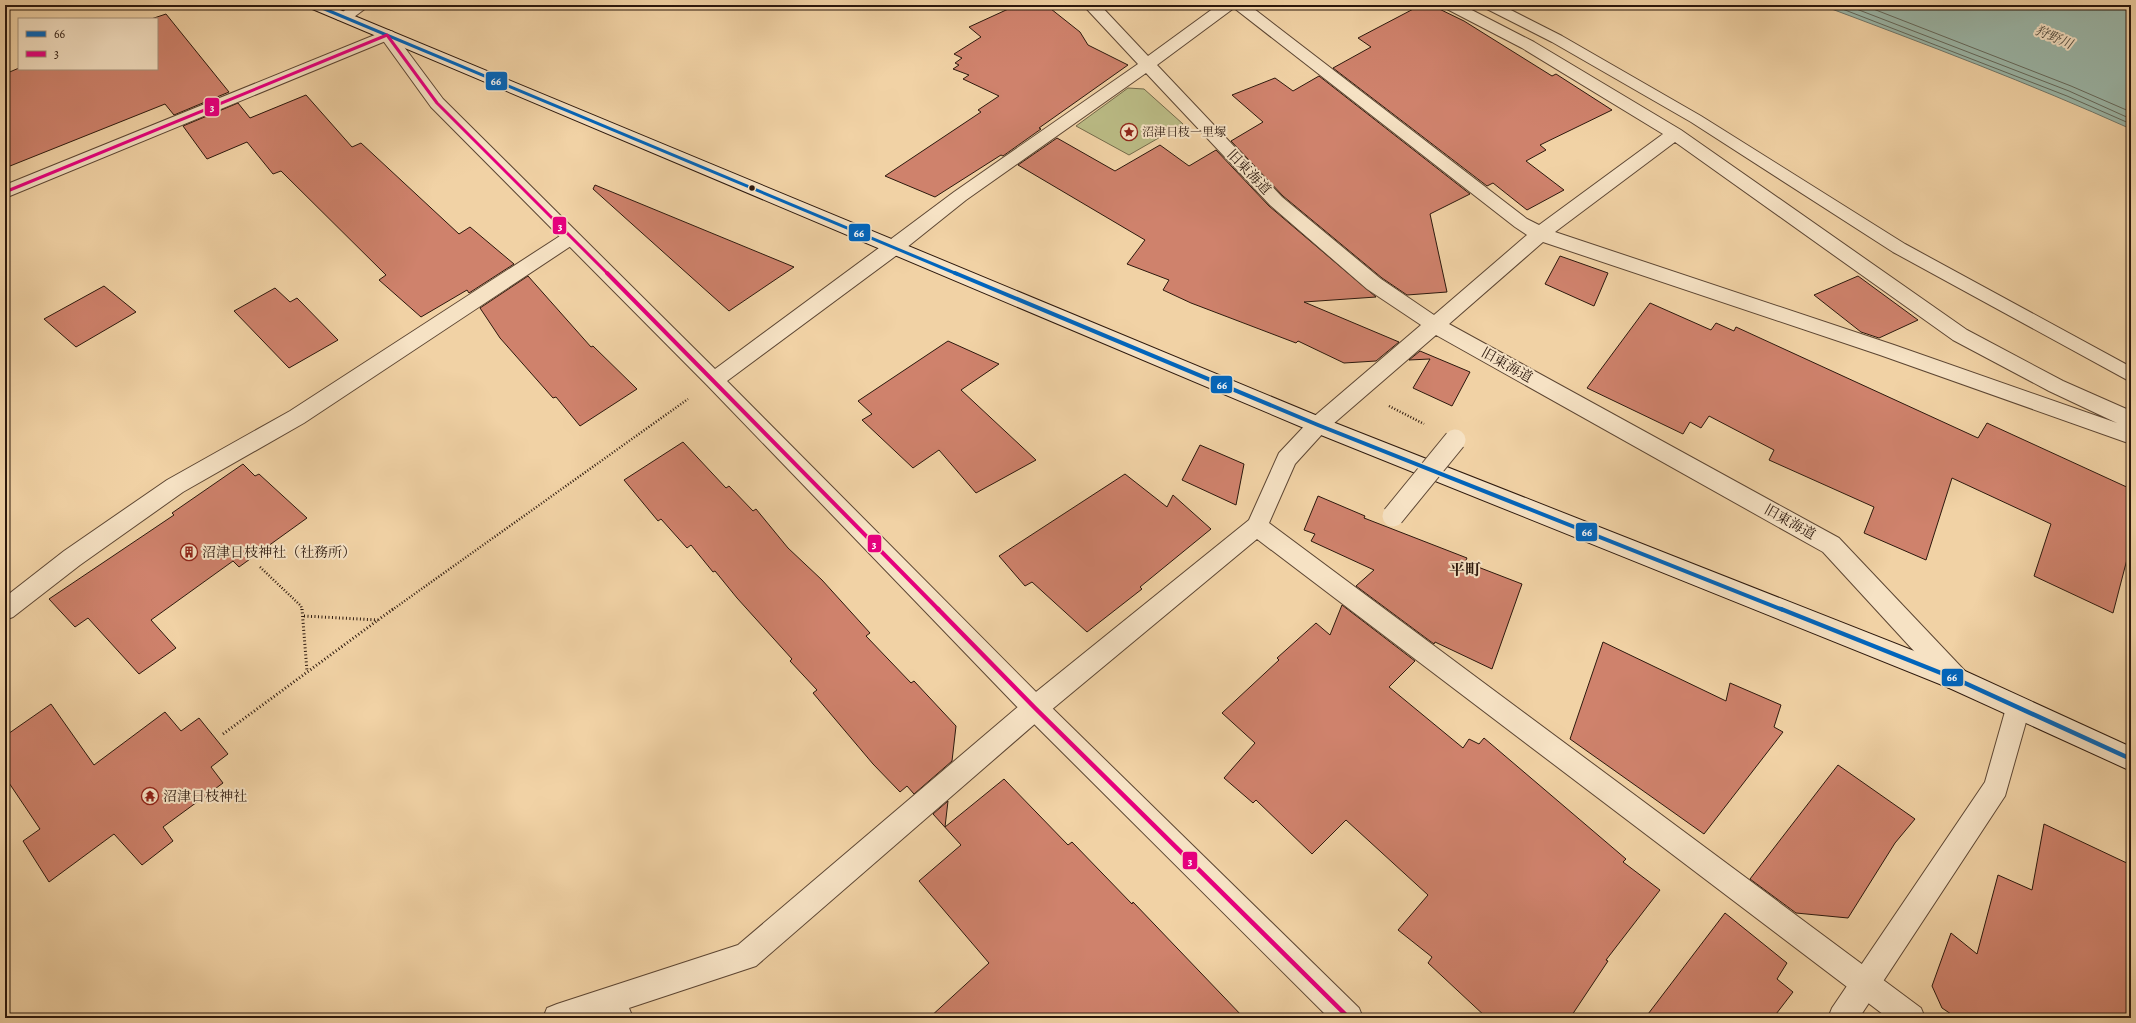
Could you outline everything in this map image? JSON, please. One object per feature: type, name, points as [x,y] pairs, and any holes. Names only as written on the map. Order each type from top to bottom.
[{"type":"street","points":[[315,5],[1318,425],[1956,679],[2131,759]]},
{"type":"street","points":[[344,17],[362,5]]},
{"type":"street","name":"旧東海道","points":[[1091,5],[1276,201],[1374,284],[1433,324],[1831,545],[1956,679]]},
{"type":"street","points":[[714,380],[894,247],[960,196],[1147,65],[1228,5]]},
{"type":"street","points":[[1239,5],[1521,223],[1540,234],[1887,350],[2131,436]]},
{"type":"street","points":[[1450,5],[1528,45],[1675,134],[1960,335],[2043,380],[2131,420]]},
{"type":"street","points":[[5,192],[387,35]]},
{"type":"street","points":[[387,35],[437,103],[570,238],[714,380],[1035,708],[1349,1018]]},
{"type":"street","points":[[557,1018],[613,1009],[746,956],[1035,708],[1257,526],[1287,459],[1318,425],[1433,324],[1540,234],[1675,134]]},
{"type":"street","points":[[5,610],[72,558],[175,486],[297,417],[570,238]]},
{"type":"street","points":[[1393,516],[1455,440]]},
{"type":"street","points":[[1257,526],[1911,1018]]},
{"type":"street","points":[[1842,1018],[1996,787],[2018,708]]},
{"type":"lane","points":[[1490,5],[1557,39],[1696,119],[1899,248],[2131,375]]},
{"type":"path","points":[[222,734],[378,620],[714,380]]},
{"type":"path","points":[[260,568],[301,606],[304,616],[307,672]]},
{"type":"path","points":[[304,616],[378,620]]},
{"type":"green space","points":[[1128,88],[1144,89],[1183,124],[1129,155],[1076,126]]},
{"type":"water","name":"狩野川","points":[[1821,5],[2131,5],[2131,129],[2016,80]]},
{"type":"building","points":[[1017,5],[1046,5],[1080,32],[1088,45],[1128,65],[1039,128],[1041,129],[1003,156],[1001,155],[935,197],[885,176],[981,112],[978,110],[999,96],[963,79],[969,75],[953,69],[959,65],[955,63],[962,58],[954,54],[981,37],[969,27]]},
{"type":"building","points":[[1421,5],[1431,5],[1464,21],[1552,76],[1556,74],[1612,110],[1540,145],[1546,150],[1526,161],[1564,190],[1527,210],[1493,183],[1487,186],[1333,68],[1371,47],[1358,38]]},
{"type":"building","points":[[166,14],[229,92],[174,115],[165,104],[5,168],[5,74],[18,68],[18,70],[158,70],[158,18],[154,18]]},
{"type":"building","points":[[1319,76],[1470,194],[1430,214],[1447,292],[1407,295],[1382,278],[1283,196],[1231,141],[1263,122],[1232,95],[1275,78],[1293,91]]},
{"type":"building","points":[[306,95],[352,147],[361,143],[459,234],[470,227],[514,264],[469,293],[467,290],[421,317],[379,280],[386,275],[281,171],[273,174],[247,142],[207,159],[183,126],[238,103],[250,118]]},
{"type":"building","points":[[1057,138],[1115,171],[1160,145],[1189,166],[1216,150],[1269,206],[1376,297],[1304,302],[1399,342],[1376,361],[1344,363],[1298,341],[1296,343],[1191,303],[1163,290],[1169,280],[1127,264],[1145,240],[1018,165]]},
{"type":"building","points":[[595,185],[794,267],[729,311],[593,189]]},
{"type":"building","points":[[1560,256],[1608,273],[1594,306],[1545,284]]},
{"type":"building","points":[[528,276],[591,347],[593,346],[637,389],[580,426],[556,397],[553,398],[500,338],[480,308]]},
{"type":"building","points":[[1858,276],[1918,320],[1879,338],[1861,332],[1814,295]]},
{"type":"building","points":[[104,286],[136,312],[76,347],[44,319]]},
{"type":"building","points":[[275,288],[290,302],[297,298],[338,340],[289,368],[234,311]]},
{"type":"building","points":[[1650,303],[1711,330],[1716,323],[1734,331],[1736,327],[1978,438],[1987,423],[2131,489],[2131,544],[2113,613],[2034,576],[2051,524],[1952,478],[1926,560],[1864,533],[1874,507],[1769,460],[1774,450],[1709,416],[1701,428],[1690,422],[1683,434],[1587,388]]},
{"type":"building","points":[[948,341],[999,364],[961,390],[1036,460],[976,493],[939,450],[913,468],[862,420],[872,414],[858,401]]},
{"type":"building","points":[[1420,351],[1470,372],[1452,406],[1413,388],[1430,359],[1409,360]]},
{"type":"building","points":[[683,442],[726,488],[729,486],[753,511],[756,509],[788,548],[822,580],[870,633],[866,636],[911,683],[914,681],[956,726],[952,761],[914,794],[907,786],[900,792],[873,764],[813,693],[817,690],[790,661],[792,659],[737,598],[715,571],[713,572],[691,545],[687,548],[661,519],[658,521],[624,480]]},
{"type":"building","points":[[1200,445],[1244,464],[1236,505],[1182,480]]},
{"type":"building","name":"沼津日枝神社（社務所）","points":[[243,464],[255,476],[259,474],[307,518],[239,567],[233,561],[151,620],[176,648],[139,674],[88,618],[75,627],[49,599],[174,515],[172,513]]},
{"type":"building","points":[[1125,474],[1167,507],[1173,495],[1211,529],[1140,587],[1142,589],[1087,632],[1032,582],[1025,586],[999,556]]},
{"type":"building","points":[[1318,496],[1365,516],[1364,518],[1467,558],[1465,562],[1522,584],[1492,669],[1435,642],[1434,644],[1356,586],[1374,570],[1311,541],[1315,534],[1304,530]]},
{"type":"building","points":[[1342,605],[1415,661],[1389,687],[1463,748],[1469,739],[1479,744],[1484,738],[1626,859],[1623,862],[1660,890],[1606,960],[1608,961],[1570,1018],[1487,1018],[1428,963],[1432,957],[1398,930],[1428,895],[1346,820],[1312,854],[1256,800],[1253,803],[1224,778],[1255,743],[1222,713],[1279,660],[1277,658],[1316,623],[1330,635]]},
{"type":"building","points":[[1603,642],[1726,701],[1730,683],[1781,705],[1774,727],[1783,732],[1704,834],[1570,739]]},
{"type":"building","name":"沼津日枝神社","points":[[51,704],[94,765],[165,712],[181,731],[199,718],[228,754],[211,767],[223,783],[163,827],[173,841],[142,865],[114,834],[49,882],[23,841],[40,829],[5,777],[5,736]]},
{"type":"building","points":[[1838,765],[1915,819],[1895,843],[1848,918],[1796,913],[1750,879]]},
{"type":"building","points":[[1004,779],[1068,845],[1072,842],[1132,904],[1133,902],[1244,1018],[929,1018],[989,963],[919,881],[961,845],[933,814],[948,801],[945,827]]},
{"type":"building","points":[[2044,824],[2131,865],[2131,1018],[1957,1018],[1942,1008],[1932,986],[1951,933],[1977,954],[1998,875],[2032,890]]},
{"type":"building","points":[[1725,913],[1787,963],[1777,979],[1793,992],[1773,1018],[1645,1018]]},
{"type":"transit line","name":"66","points":[[315,5],[1318,425],[1956,679],[2131,759]]},
{"type":"transit line","name":"3","points":[[5,192],[387,35],[437,103],[714,380],[1035,708],[1349,1018]]},
{"type":"place","name":"沼津日枝一里塚","points":[[1129,132]]},
{"type":"place","name":"沼津日枝神社（社務所）","points":[[189,552]]},
{"type":"place","name":"沼津日枝神社","points":[[150,796]]},
{"type":"district","name":"平町","points":[[1465,570]]}]
